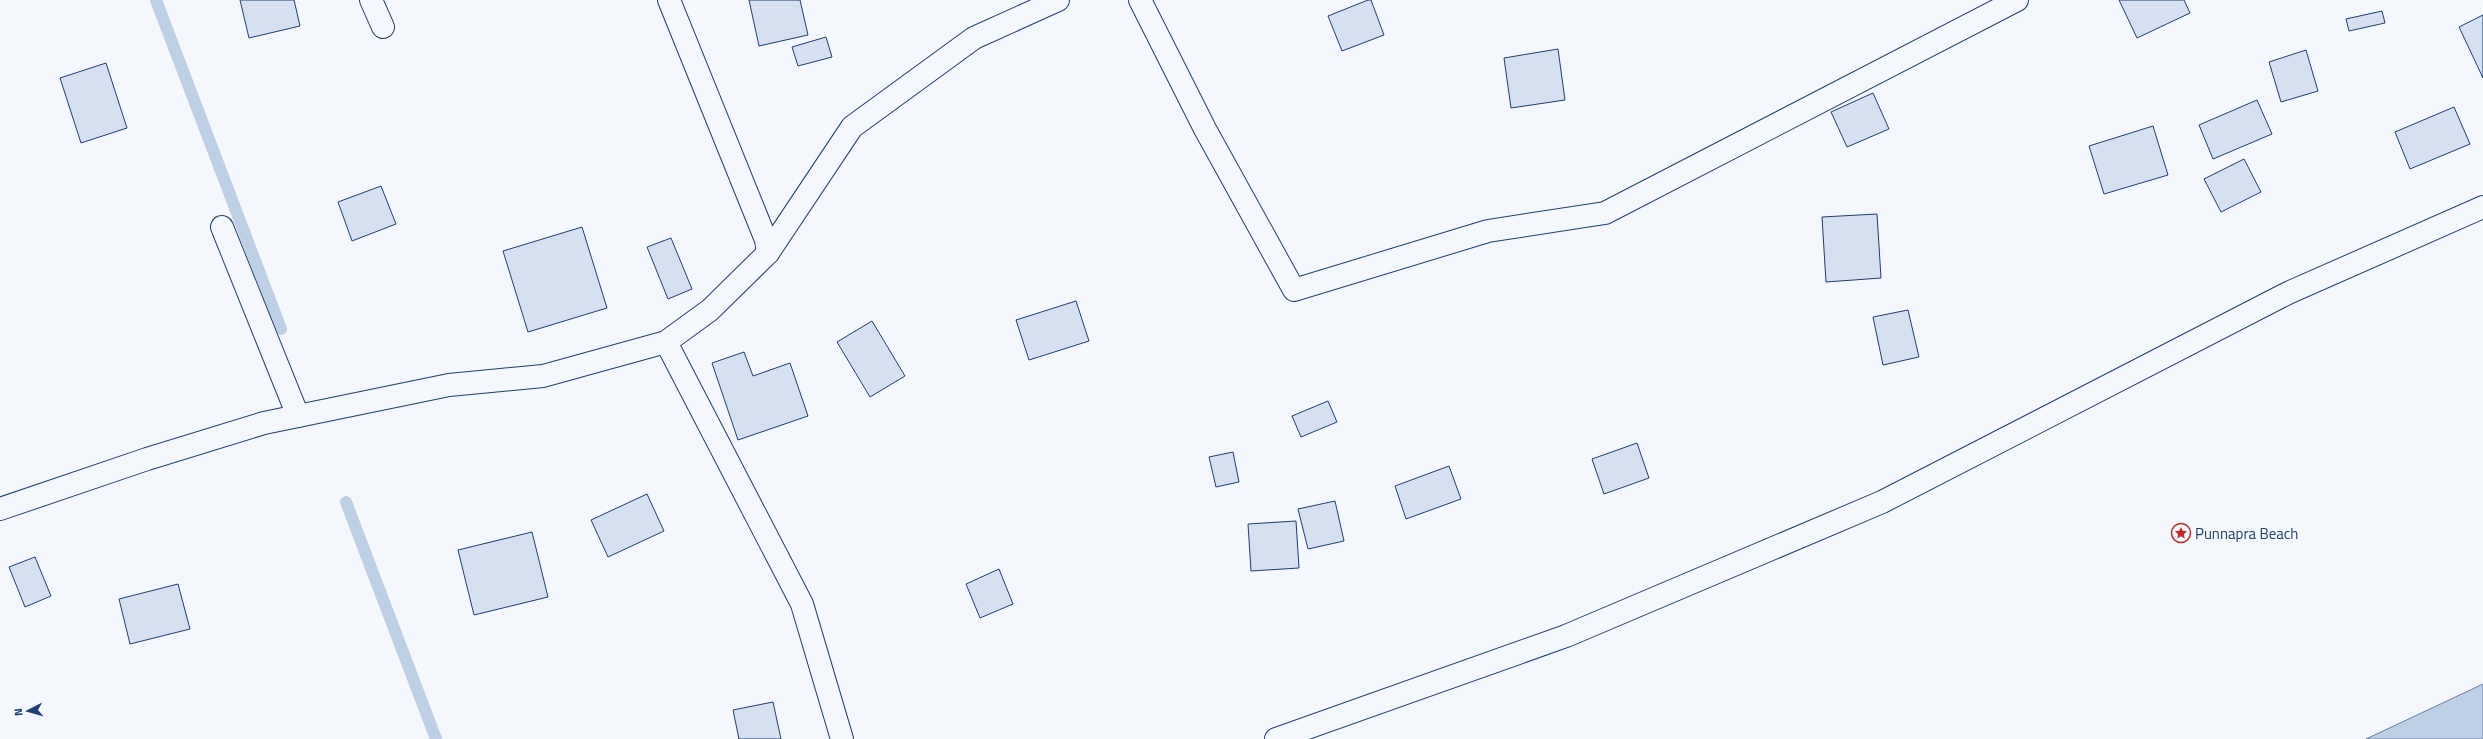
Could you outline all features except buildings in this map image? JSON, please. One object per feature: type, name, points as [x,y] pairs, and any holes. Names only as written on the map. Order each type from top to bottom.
[{"type":"street","points":[[371,0],[383,27]]},
{"type":"street","points":[[669,0],[766,240],[768,253]]},
{"type":"street","points":[[0,510],[147,459],[264,423],[449,386],[543,376],[666,342],[710,310],[768,253],[852,127],[974,38],[1058,0]]},
{"type":"street","points":[[1140,0],[1205,128],[1294,290],[1488,231],[1605,214],[2017,0]]},
{"type":"street","points":[[1276,739],[1566,636],[1882,502],[2288,293],[2483,206]]},
{"type":"street","points":[[222,227],[298,416]]},
{"type":"street","points":[[666,342],[802,604],[842,739]]},
{"type":"water","points":[[2483,684],[2483,739],[2366,739]]},
{"type":"waterway","points":[[156,0],[281,329]]},
{"type":"waterway","points":[[346,502],[436,739]]},
{"type":"place","name":"Punnapra Beach","points":[[2181,533]]}]
